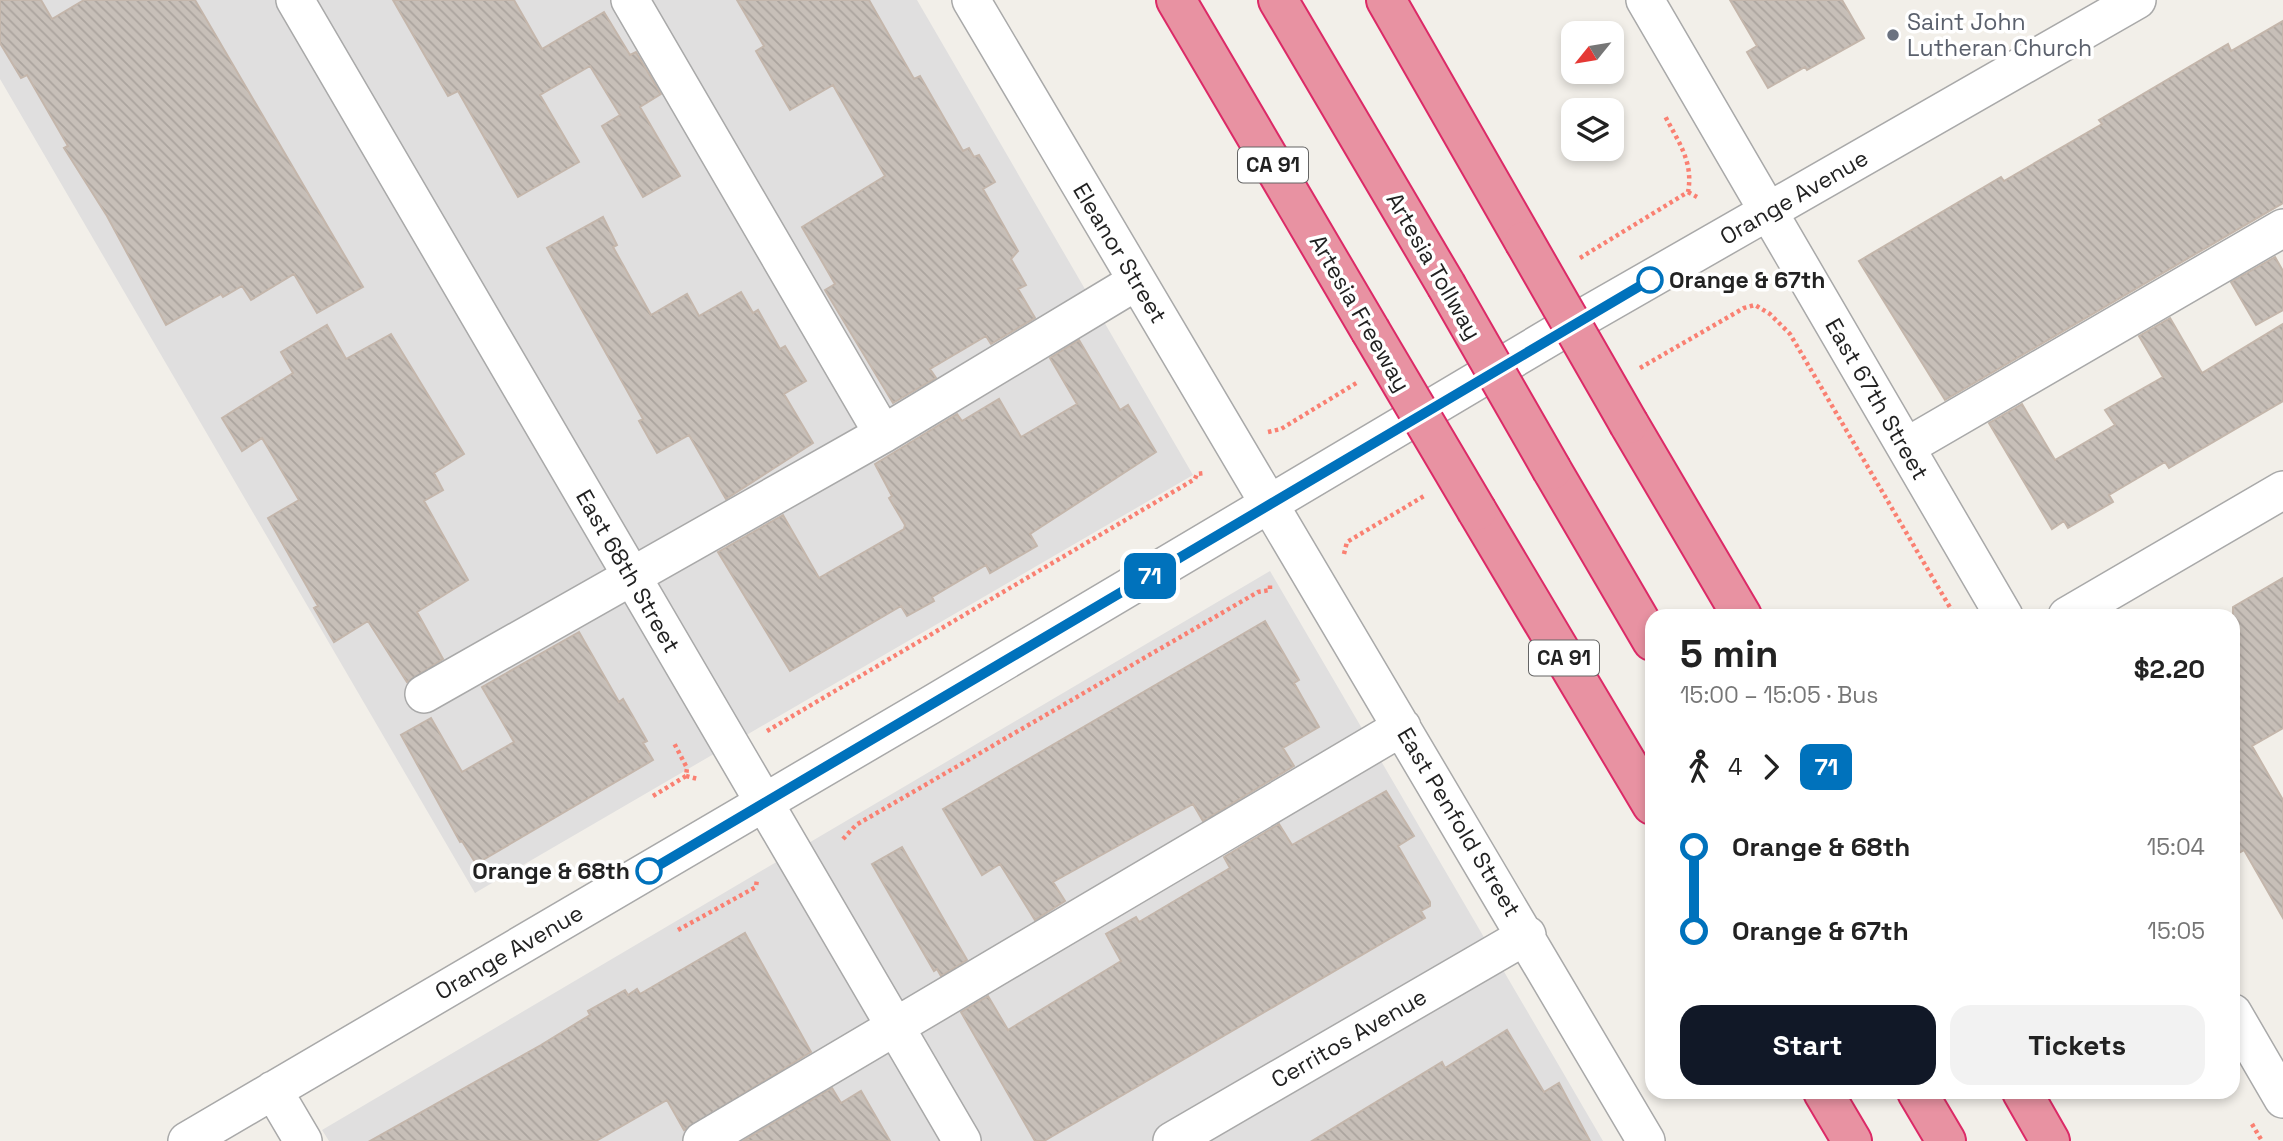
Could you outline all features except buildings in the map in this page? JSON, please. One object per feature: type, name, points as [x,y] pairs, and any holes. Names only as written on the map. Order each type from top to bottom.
[{"type":"highway","name":"Artesia Freeway","points":[[1176,0],[1645,793]]},
{"type":"highway","name":"Artesia Tollway","points":[[1278,0],[1645,629]]},
{"type":"highway","points":[[1386,0],[1738,609]]},
{"type":"highway","points":[[1827,1099],[1852,1141]]},
{"type":"highway","points":[[1921,1099],[1946,1141]]},
{"type":"highway","points":[[2026,1099],[2050,1141]]},
{"type":"street","name":"East 68th Street","points":[[295,0],[962,1141]]},
{"type":"street","points":[[630,0],[883,434]]},
{"type":"street","name":"Eleanor Street","points":[[971,0],[1270,505]]},
{"type":"street","name":"East 67th Street","points":[[1645,0],[2000,609]]},
{"type":"street","name":"Orange Avenue","points":[[187,1141],[765,803],[1577,321],[2137,0]]},
{"type":"street","points":[[1906,447],[2283,228]]},
{"type":"street","points":[[424,694],[883,434],[1137,281]]},
{"type":"street","points":[[2079,609],[2283,490]]},
{"type":"street","name":"East Penfold Street","points":[[1270,505],[1527,935],[1646,1141]]},
{"type":"street","points":[[702,1141],[1402,727]]},
{"type":"street","name":"Cerritos Avenue","points":[[1172,1141],[1527,935]]},
{"type":"street","points":[[2240,1025],[2283,1099]]},
{"type":"street","points":[[273,1090],[303,1141]]},
{"type":"path","points":[[1690,183],[1699,182]]},
{"type":"path","points":[[1688,192],[1697,197]]},
{"type":"path","points":[[1632,373],[1755,305],[1757,295]]},
{"type":"path","points":[[1755,305],[1770,314],[1790,334],[1951,609]]},
{"type":"path","points":[[770,729],[1195,479],[1197,474],[1205,473]]},
{"type":"path","points":[[1345,566],[1347,542],[1431,492]]},
{"type":"path","points":[[843,839],[856,825],[1258,592],[1270,590],[1270,585]]},
{"type":"path","points":[[674,743],[687,768],[686,776]]},
{"type":"path","points":[[687,768],[700,770]]},
{"type":"path","points":[[653,796],[686,776],[698,779]]},
{"type":"path","points":[[678,930],[756,887],[757,879]]},
{"type":"shaded area","points":[[0,0],[917,0],[1193,475],[475,893],[0,79]]},
{"type":"shaded area","points":[[1270,571],[1603,1141],[329,1141],[322,1130]]},
{"type":"bus line","name":"71","points":[[649,871],[1650,280]]},
{"type":"place","name":"Saint John Lutheran Church","points":[[1893,35]]},
{"type":"place","name":"Orange & 67th","points":[[1650,280]]},
{"type":"place","name":"Orange & 68th","points":[[649,871]]}]
